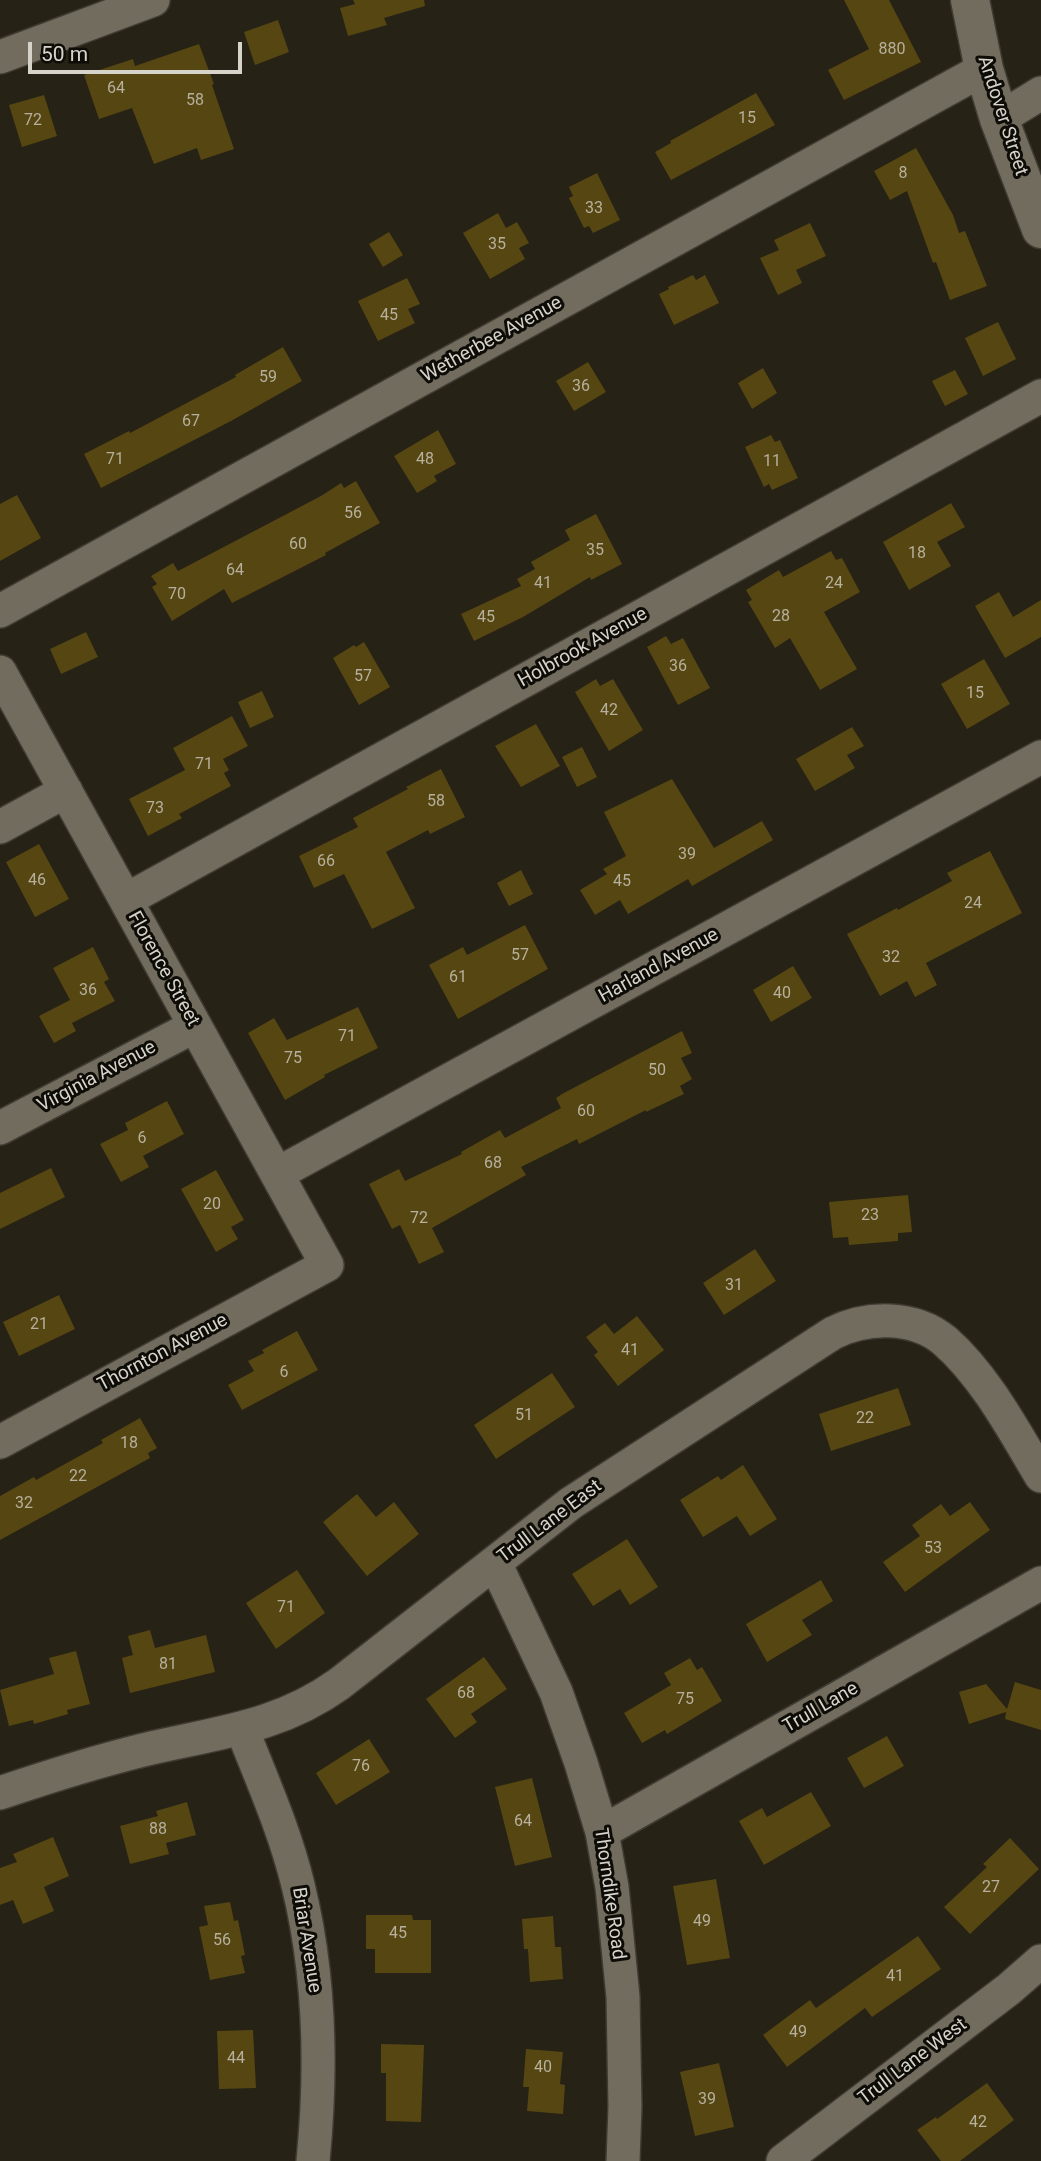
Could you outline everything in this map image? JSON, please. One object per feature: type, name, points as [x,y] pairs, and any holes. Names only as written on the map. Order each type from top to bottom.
[{"type":"main road","name":"Andover Street","points":[[970,0],[984,69],[999,119],[1041,229]]},
{"type":"street","points":[[0,57],[153,0]]},
{"type":"street","name":"Wetherbee Avenue","points":[[0,611],[984,69]]},
{"type":"street","points":[[999,119],[1041,93]]},
{"type":"street","name":"Holbrook Avenue","points":[[125,900],[1041,396]]},
{"type":"street","name":"Florence Street","points":[[0,672],[327,1265]]},
{"type":"street","name":"Harland Avenue","points":[[277,1174],[1041,757]]},
{"type":"street","points":[[0,827],[66,791]]},
{"type":"street","name":"Virginia Avenue","points":[[0,1128],[195,1026]]},
{"type":"street","name":"Thornton Avenue","points":[[0,1441],[327,1265]]},
{"type":"street","name":"Trull Lane East","points":[[0,1793],[144,1750],[242,1729],[285,1716],[323,1696],[495,1563],[542,1523],[834,1333],[862,1322],[897,1321],[922,1329],[943,1340],[992,1397],[1041,1476]]},
{"type":"street","name":"Thorndike Road","points":[[495,1563],[556,1692],[602,1832],[612,1887],[623,1997],[623,2161]]},
{"type":"street","name":"Trull Lane","points":[[602,1832],[1041,1583]]},
{"type":"street","name":"Briar Avenue","points":[[242,1729],[287,1845],[308,1927],[317,2025],[317,2124],[313,2161]]},
{"type":"street","name":"Trull Lane West","points":[[783,2161],[1009,1989],[1041,1961]]},
{"type":"building","points":[[353,0],[424,0],[425,6],[384,18],[387,25],[348,36],[340,8],[355,4]]},
{"type":"building","points":[[844,0],[889,0],[921,62],[844,100],[828,70],[869,49]]},
{"type":"building","points":[[278,20],[289,52],[255,65],[244,32]]},
{"type":"building","points":[[199,44],[234,149],[201,160],[197,148],[154,164],[132,108],[99,119],[84,75],[133,59],[135,66]]},
{"type":"building","points":[[756,93],[775,125],[671,180],[655,152]]},
{"type":"building","points":[[44,95],[57,136],[22,147],[9,105]]},
{"type":"building","points":[[916,148],[953,215],[959,233],[965,231],[987,286],[950,300],[936,262],[933,263],[907,191],[890,200],[874,171]]},
{"type":"building","points":[[597,173],[620,220],[593,233],[589,226],[584,228],[569,198],[573,196],[569,187]]},
{"type":"building","points":[[498,213],[506,228],[517,222],[529,243],[519,248],[525,259],[490,279],[463,233]]},
{"type":"building","points":[[810,223],[826,256],[796,270],[802,283],[778,295],[760,258],[779,250],[774,240]]},
{"type":"building","points":[[389,232],[403,255],[383,267],[369,244]]},
{"type":"building","points":[[693,275],[696,280],[705,275],[719,303],[674,325],[659,294]]},
{"type":"building","points":[[407,278],[420,304],[408,309],[415,323],[378,341],[358,301]]},
{"type":"building","points":[[998,322],[1016,359],[983,376],[965,338]]},
{"type":"building","points":[[283,347],[302,381],[101,488],[84,454],[236,377],[235,375]]},
{"type":"building","points":[[588,362],[606,392],[574,411],[556,381]]},
{"type":"building","points":[[763,368],[777,393],[752,409],[738,383]]},
{"type":"building","points":[[955,370],[968,394],[945,406],[932,381]]},
{"type":"building","points":[[438,430],[456,464],[434,476],[437,481],[417,493],[394,456]]},
{"type":"building","points":[[771,435],[775,442],[780,440],[798,478],[772,490],[769,484],[764,487],[745,447]]},
{"type":"building","points":[[356,481],[380,523],[325,553],[326,555],[232,603],[224,589],[172,621],[152,587],[157,584],[151,576],[173,563],[178,571],[341,483],[344,488]]},
{"type":"building","points":[[17,495],[41,538],[0,561],[0,504]]},
{"type":"building","points":[[951,503],[965,527],[937,542],[951,566],[909,590],[883,542]]},
{"type":"building","points":[[596,514],[622,564],[591,580],[590,577],[523,617],[474,641],[461,614],[521,586],[517,579],[535,569],[531,562],[570,540],[565,530]]},
{"type":"building","points":[[831,551],[836,560],[842,558],[860,592],[824,612],[857,669],[820,690],[790,638],[775,648],[748,602],[752,600],[746,590],[779,570],[783,577]]},
{"type":"building","points":[[999,592],[1013,617],[1041,600],[1041,637],[1005,658],[975,606]]},
{"type":"building","points":[[86,632],[98,657],[61,674],[50,649]]},
{"type":"building","points":[[666,636],[671,644],[683,638],[710,688],[678,705],[647,647]]},
{"type":"building","points":[[364,642],[390,687],[359,705],[333,658]]},
{"type":"building","points":[[984,659],[1010,704],[967,729],[941,684]]},
{"type":"building","points":[[596,679],[600,686],[613,679],[643,730],[609,751],[575,692]]},
{"type":"building","points":[[262,691],[274,717],[250,728],[238,702]]},
{"type":"building","points":[[232,716],[248,746],[223,759],[229,770],[224,773],[231,786],[179,814],[182,818],[148,836],[129,799],[185,770],[173,748]]},
{"type":"building","points":[[536,724],[560,766],[521,787],[495,746]]},
{"type":"building","points":[[852,727],[864,746],[847,755],[855,768],[815,791],[796,759]]},
{"type":"building","points":[[582,747],[597,777],[577,787],[562,757]]},
{"type":"building","points":[[441,769],[465,817],[430,834],[428,830],[386,852],[415,908],[372,929],[344,874],[314,888],[299,856],[358,827],[353,818]]},
{"type":"building","points":[[672,779],[714,848],[762,821],[773,840],[692,886],[688,879],[628,914],[620,900],[595,915],[580,890],[607,874],[603,869],[626,856],[604,812]]},
{"type":"building","points":[[39,844],[69,899],[35,917],[6,862]]},
{"type":"building","points":[[990,851],[1022,913],[926,963],[937,985],[915,997],[907,981],[880,996],[847,934],[952,881],[947,873]]},
{"type":"building","points":[[521,870],[533,894],[509,906],[497,883]]},
{"type":"building","points":[[525,925],[548,969],[458,1019],[429,965],[463,947],[467,955]]},
{"type":"building","points":[[93,947],[109,979],[104,982],[115,1001],[72,1023],[76,1031],[54,1043],[39,1016],[70,1000],[53,968]]},
{"type":"building","points":[[793,966],[812,998],[771,1022],[753,990]]},
{"type":"building","points":[[358,1007],[378,1048],[324,1075],[325,1077],[285,1100],[248,1033],[274,1018],[287,1040]]},
{"type":"building","points":[[682,1031],[692,1053],[681,1058],[692,1079],[680,1086],[684,1094],[579,1144],[577,1139],[521,1167],[526,1175],[432,1228],[444,1252],[419,1264],[400,1225],[392,1229],[369,1184],[399,1169],[405,1181],[462,1154],[461,1152],[500,1130],[505,1138],[561,1108],[556,1098],[562,1094]]},
{"type":"building","points":[[167,1101],[184,1134],[143,1156],[149,1167],[121,1182],[100,1144],[128,1130],[125,1123]]},
{"type":"building","points":[[51,1168],[65,1197],[0,1229],[0,1193]]},
{"type":"building","points":[[216,1170],[244,1220],[231,1227],[238,1239],[216,1252],[181,1189]]},
{"type":"building","points":[[908,1195],[912,1232],[898,1233],[898,1241],[849,1245],[848,1237],[833,1238],[829,1202]]},
{"type":"building","points":[[755,1249],[776,1281],[724,1315],[703,1283]]},
{"type":"building","points":[[59,1295],[75,1329],[19,1356],[3,1322]]},
{"type":"building","points":[[637,1316],[664,1350],[618,1386],[594,1355],[598,1352],[586,1337],[605,1323],[614,1334]]},
{"type":"building","points":[[297,1331],[318,1370],[242,1410],[228,1385],[254,1371],[248,1361],[264,1353],[262,1350]]},
{"type":"building","points":[[552,1373],[575,1407],[496,1459],[474,1425]]},
{"type":"building","points":[[898,1388],[911,1425],[831,1451],[819,1414]]},
{"type":"building","points":[[140,1418],[157,1448],[148,1453],[150,1458],[0,1540],[0,1496],[34,1477],[36,1480],[103,1443],[101,1440]]},
{"type":"building","points":[[743,1465],[777,1519],[750,1536],[737,1516],[703,1537],[680,1500],[718,1476],[721,1480]]},
{"type":"building","points":[[357,1494],[376,1517],[394,1502],[419,1534],[367,1576],[323,1522]]},
{"type":"building","points":[[970,1502],[990,1530],[905,1592],[883,1562],[920,1536],[912,1525],[941,1504],[950,1516]]},
{"type":"building","points":[[627,1539],[658,1587],[630,1605],[620,1589],[593,1606],[572,1574]]},
{"type":"building","points":[[297,1570],[325,1613],[276,1649],[246,1603]]},
{"type":"building","points":[[821,1580],[833,1601],[802,1620],[812,1635],[767,1662],[746,1624]]},
{"type":"building","points":[[150,1630],[155,1648],[206,1635],[215,1672],[130,1693],[122,1658],[133,1655],[128,1636]]},
{"type":"building","points":[[76,1651],[90,1704],[34,1724],[33,1720],[9,1726],[0,1690],[54,1674],[49,1658]]},
{"type":"building","points":[[484,1657],[507,1689],[471,1714],[477,1722],[455,1738],[426,1699]]},
{"type":"building","points":[[690,1658],[697,1670],[702,1667],[722,1701],[667,1734],[665,1730],[642,1743],[624,1713],[671,1685],[664,1673]]},
{"type":"building","points":[[1015,1682],[1041,1690],[1041,1730],[1005,1719],[1006,1712],[969,1724],[959,1692],[986,1684],[1007,1709]]},
{"type":"building","points":[[887,1736],[904,1766],[864,1788],[847,1758]]},
{"type":"building","points":[[369,1739],[390,1772],[336,1805],[316,1773]]},
{"type":"building","points":[[532,1778],[552,1857],[515,1866],[495,1787]]},
{"type":"building","points":[[811,1792],[831,1826],[764,1865],[739,1821],[762,1808],[767,1817]]},
{"type":"building","points":[[187,1802],[196,1835],[166,1843],[169,1854],[130,1864],[120,1826],[158,1816],[156,1811]]},
{"type":"building","points":[[53,1837],[69,1876],[44,1887],[54,1911],[23,1924],[13,1900],[0,1905],[0,1868],[17,1862],[13,1854]]},
{"type":"building","points":[[1010,1838],[1039,1869],[970,1934],[944,1907],[987,1867],[983,1864]]},
{"type":"building","points":[[716,1879],[730,1958],[687,1965],[673,1886]]},
{"type":"building","points":[[230,1902],[234,1921],[238,1920],[245,1955],[241,1956],[245,1973],[210,1980],[199,1927],[208,1925],[204,1906]]},
{"type":"building","points":[[366,1915],[412,1915],[413,1920],[431,1920],[431,1973],[375,1973],[375,1949],[366,1949]]},
{"type":"building","points":[[553,1916],[555,1947],[561,1947],[563,1979],[530,1982],[528,1949],[524,1949],[522,1919]]},
{"type":"building","points":[[918,1936],[941,1969],[872,2017],[865,2008],[787,2067],[763,2035],[810,2000],[816,2008]]},
{"type":"building","points":[[253,2030],[256,2088],[219,2089],[217,2031]]},
{"type":"building","points":[[381,2044],[424,2045],[421,2122],[386,2121],[386,2073],[381,2073]]},
{"type":"building","points":[[526,2049],[563,2052],[560,2084],[565,2085],[563,2114],[527,2111],[529,2087],[523,2087]]},
{"type":"building","points":[[719,2063],[734,2127],[695,2136],[680,2072]]},
{"type":"building","points":[[987,2083],[1014,2120],[960,2161],[941,2161],[917,2130]]}]
